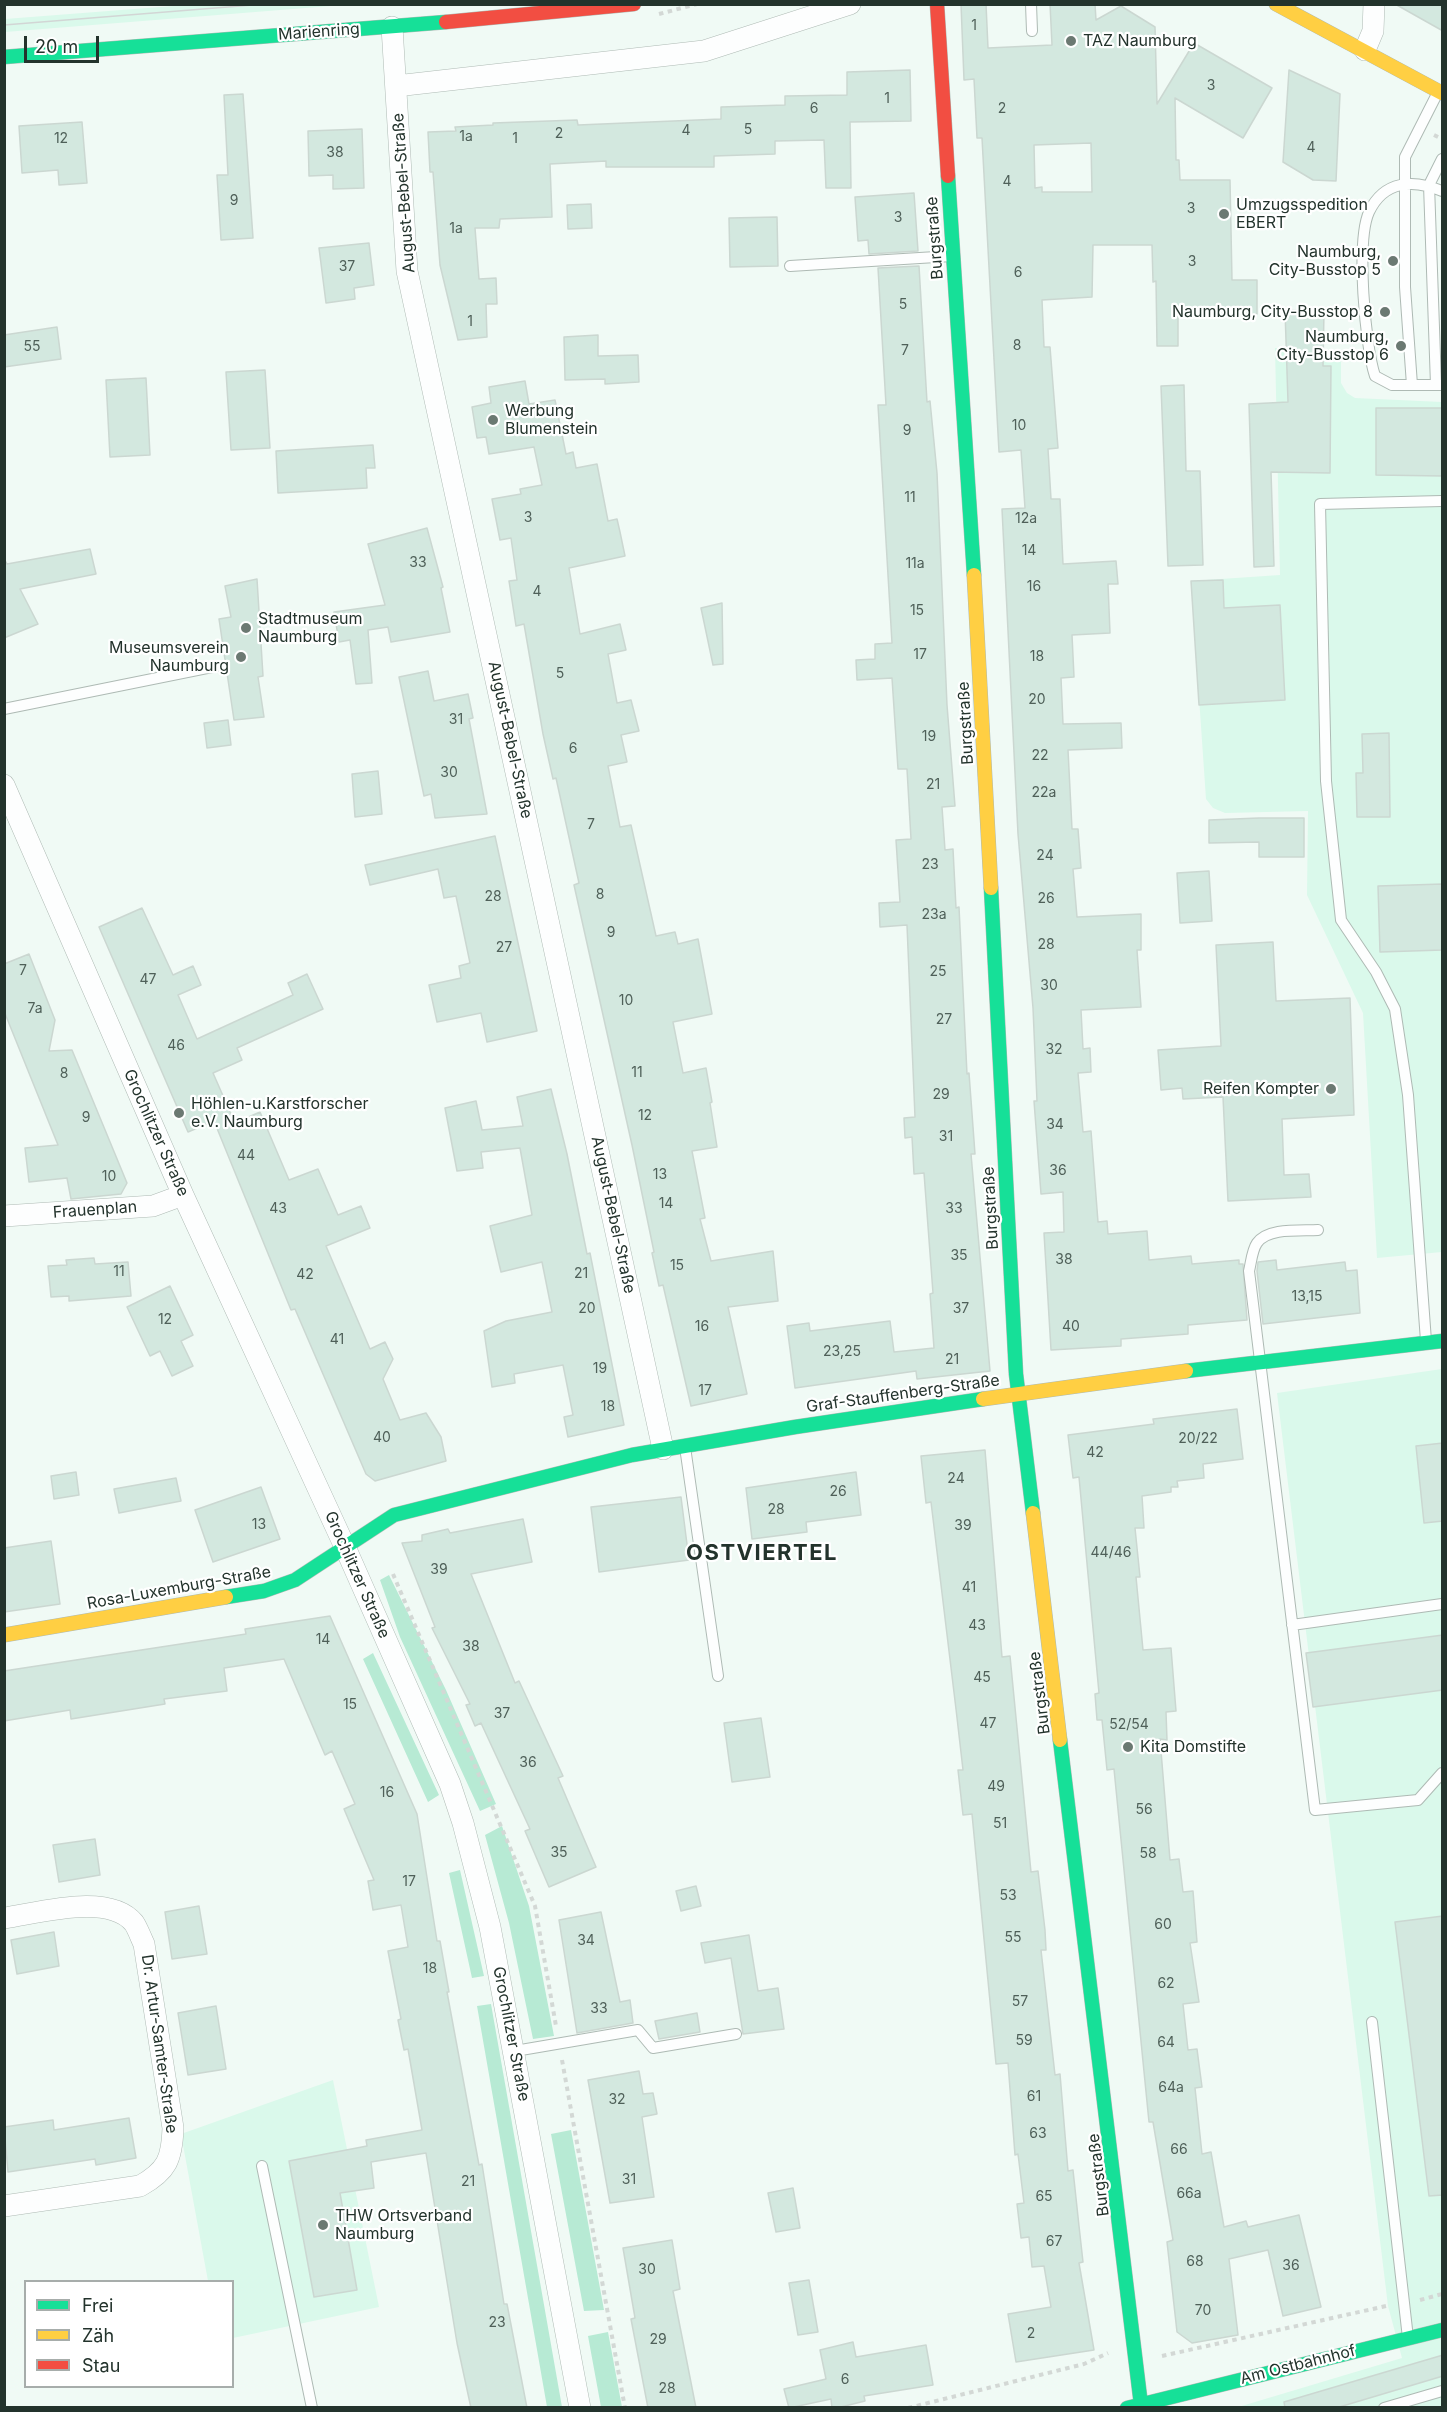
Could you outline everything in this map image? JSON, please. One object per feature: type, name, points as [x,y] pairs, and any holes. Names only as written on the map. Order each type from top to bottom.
[{"type":"street","name":"Marienring","points":[[4,57],[392,27],[634,4]]},
{"type":"street","points":[[396,86],[704,51],[850,4]]},
{"type":"street","name":"Burgstraße","points":[[937,4],[977,625],[1019,1394],[1143,2405]]},
{"type":"street","points":[[1276,4],[1441,92]]},
{"type":"street","points":[[1365,50],[1373,31],[1374,4]]},
{"type":"street","name":"August-Bebel-Straße","points":[[392,27],[407,271],[663,1449]]},
{"type":"street","name":"Grochlitzer Straße","points":[[4,785],[183,1195],[345,1547],[450,1784],[463,1823],[490,1927],[580,2408]]},
{"type":"street","name":"Frauenplan","points":[[4,1216],[153,1206],[183,1195]]},
{"type":"street","name":"Graf-Stauffenberg-Straße","points":[[377,1524],[407,1510],[685,1444],[1019,1394],[1261,1361],[1443,1341]]},
{"type":"street","name":"Rosa-Luxemburg-Straße","points":[[4,1635],[264,1591],[296,1580],[377,1524]]},
{"type":"street","name":"Dr. Artur-Samter-Straße","points":[[4,1918],[98,1905],[117,1910],[134,1923],[144,1944],[173,2128],[172,2151],[160,2175],[140,2186],[4,2206]]},
{"type":"street","name":"Am Ostbahnhof","points":[[1143,2405],[1331,2356],[1443,2330]]},
{"type":"lane","points":[[1031,4],[1032,31]]},
{"type":"lane","points":[[1412,385],[1405,287],[1405,157],[1441,92]]},
{"type":"lane","points":[[1443,159],[1429,185],[1439,385],[1392,385],[1376,376],[1364,290],[1368,213],[1375,202],[1392,187],[1404,183],[1429,185],[1443,191]]},
{"type":"lane","points":[[790,266],[952,256]]},
{"type":"lane","points":[[1426,1343],[1408,1095],[1395,1009],[1376,972],[1341,920],[1326,781],[1320,504],[1443,501]]},
{"type":"lane","points":[[4,709],[217,666]]},
{"type":"lane","points":[[1318,1230],[1280,1232],[1257,1243],[1249,1271],[1316,1810],[1418,1800],[1443,1773]]},
{"type":"lane","points":[[685,1444],[718,1676]]},
{"type":"lane","points":[[1292,1625],[1443,1604]]},
{"type":"lane","points":[[1372,2022],[1409,2339]]},
{"type":"lane","points":[[515,2051],[638,2030],[653,2048],[736,2034]]},
{"type":"lane","points":[[262,2166],[312,2408]]},
{"type":"lane","points":[[1384,2408],[1443,2391]]},
{"type":"path","points":[[393,1574],[535,1906],[625,2408]]},
{"type":"path","points":[[908,2408],[1084,2364],[1106,2352],[1138,2361],[1443,2294]]},
{"type":"shaded area","points":[[186,5],[343,5],[5,32],[5,19]]},
{"type":"shaded area","points":[[1275,348],[1341,350],[1341,383],[1347,393],[1355,398],[1442,402],[1442,1252],[1377,1258],[1363,1013],[1307,895],[1308,811],[1225,813],[1213,808],[1206,799],[1191,581],[1280,575]]},
{"type":"shaded area","points":[[1442,1369],[1442,2407],[1235,2408],[1402,2358],[1388,2306],[1277,1393]]},
{"type":"shaded area","points":[[389,1575],[446,1690],[496,1804],[480,1811],[400,1637],[380,1580]]},
{"type":"shaded area","points":[[373,1653],[439,1795],[428,1802],[363,1659]]},
{"type":"shaded area","points":[[502,1826],[529,1906],[554,2036],[533,2039],[509,1923],[485,1835]]},
{"type":"shaded area","points":[[460,1870],[484,1976],[472,1978],[449,1873]]},
{"type":"shaded area","points":[[491,2004],[562,2407],[547,2407],[477,2006]]},
{"type":"shaded area","name":"THW Ortsverband Naumburg","points":[[333,2080],[379,2307],[234,2338],[234,2280],[208,2280],[181,2134]]},
{"type":"shaded area","points":[[571,2130],[604,2310],[584,2311],[551,2134]]},
{"type":"shaded area","points":[[608,2332],[622,2407],[601,2407],[588,2336]]},
{"type":"building","points":[[961,4],[986,4],[988,48],[1052,45],[1050,4],[1095,4],[1096,20],[1121,6],[1155,27],[1157,104],[1194,43],[1272,88],[1243,138],[1175,98],[1176,160],[1179,160],[1180,180],[1230,180],[1232,280],[1257,280],[1257,314],[1178,315],[1178,346],[1157,346],[1156,281],[1153,282],[1152,245],[1093,245],[1092,297],[1042,300],[1044,347],[1050,347],[1058,448],[1048,449],[1051,499],[1060,499],[1063,564],[1116,561],[1118,584],[1108,584],[1110,633],[1072,635],[1074,677],[1061,678],[1063,724],[1121,723],[1122,748],[1068,750],[1072,829],[1078,829],[1081,868],[1073,869],[1077,917],[1141,914],[1141,950],[1137,950],[1141,1007],[1081,1010],[1083,1049],[1090,1048],[1091,1072],[1078,1073],[1083,1132],[1091,1131],[1098,1222],[1107,1221],[1108,1234],[1147,1231],[1149,1260],[1191,1256],[1192,1264],[1239,1260],[1239,1264],[1243,1264],[1247,1320],[1188,1325],[1188,1334],[1121,1339],[1121,1346],[1051,1350],[1044,1233],[1064,1232],[1063,1192],[1041,1194],[1034,1101],[1037,1101],[1033,1008],[1018,834],[1002,509],[1025,508],[1021,450],[999,452],[982,138],[977,138],[974,79],[964,80]],"holes":[[[1091,143],[1092,192],[1042,192],[1042,187],[1035,188],[1034,145]]]},
{"type":"building","points":[[1395,4],[1443,4],[1443,31]]},
{"type":"building","points":[[910,70],[911,121],[850,122],[851,188],[826,188],[824,140],[775,141],[775,154],[714,156],[714,167],[606,167],[606,161],[550,164],[552,217],[500,219],[499,228],[475,228],[479,279],[496,278],[497,304],[486,304],[487,337],[458,340],[440,265],[428,132],[456,131],[455,127],[493,125],[493,123],[577,120],[578,125],[721,119],[721,107],[785,105],[785,96],[847,95],[847,72]]},
{"type":"building","points":[[1289,70],[1340,94],[1336,181],[1313,180],[1283,162]]},
{"type":"building","points":[[243,94],[253,238],[221,240],[217,175],[228,175],[224,95]]},
{"type":"building","points":[[82,122],[87,183],[59,185],[58,170],[22,173],[19,126]]},
{"type":"building","points":[[362,129],[364,188],[333,189],[333,175],[309,176],[308,131]]},
{"type":"building","points":[[914,193],[918,251],[869,254],[868,240],[858,241],[855,197]]},
{"type":"building","points":[[591,204],[592,228],[568,229],[567,205]]},
{"type":"building","points":[[777,217],[778,266],[730,267],[729,218]]},
{"type":"building","points":[[369,243],[374,285],[354,288],[355,299],[326,303],[319,248]]},
{"type":"building","points":[[919,266],[927,402],[930,401],[937,473],[947,705],[955,806],[942,807],[945,850],[953,849],[956,908],[959,907],[967,1074],[969,1073],[975,1154],[971,1154],[990,1371],[917,1379],[916,1371],[795,1388],[787,1326],[809,1323],[810,1331],[890,1321],[894,1352],[934,1348],[930,1294],[933,1293],[924,1173],[914,1174],[912,1137],[905,1138],[904,1118],[915,1117],[907,925],[880,927],[879,903],[900,902],[896,840],[911,839],[907,769],[898,769],[892,678],[857,680],[856,660],[875,659],[875,644],[892,643],[878,405],[886,405],[878,268]]},
{"type":"building","points":[[1285,310],[1324,311],[1323,366],[1331,366],[1330,473],[1271,472],[1274,566],[1254,567],[1249,404],[1288,402]]},
{"type":"building","points":[[57,327],[61,359],[4,367],[4,335]]},
{"type":"building","points":[[598,335],[598,356],[638,355],[639,382],[605,384],[605,379],[565,380],[564,337]]},
{"type":"building","points":[[265,370],[270,448],[231,450],[226,372]]},
{"type":"building","points":[[146,378],[150,455],[110,457],[106,380]]},
{"type":"building","points":[[525,381],[529,404],[555,400],[566,454],[573,452],[576,468],[597,464],[608,521],[617,519],[620,532],[625,556],[569,568],[580,634],[620,624],[626,650],[608,654],[617,703],[631,700],[639,731],[621,735],[627,762],[608,766],[620,827],[631,825],[656,936],[675,932],[678,944],[698,939],[712,1014],[673,1022],[683,1073],[706,1068],[712,1102],[710,1103],[717,1147],[692,1151],[705,1218],[700,1219],[711,1261],[773,1251],[778,1301],[728,1307],[747,1394],[691,1406],[663,1285],[659,1286],[632,1145],[574,885],[579,883],[556,778],[553,779],[543,734],[524,624],[516,626],[509,581],[517,580],[511,538],[500,540],[492,499],[521,494],[520,489],[542,485],[534,447],[489,454],[486,437],[477,438],[472,407],[491,403],[489,387]]},
{"type":"building","points":[[1184,385],[1186,471],[1200,471],[1203,565],[1168,566],[1161,386]]},
{"type":"building","points":[[1376,408],[1443,408],[1443,476],[1376,475]]},
{"type":"building","points":[[373,445],[375,468],[366,468],[367,488],[278,493],[276,451]]},
{"type":"building","points":[[427,528],[443,587],[441,588],[450,632],[391,642],[388,627],[368,630],[372,683],[356,684],[350,640],[339,642],[334,612],[385,605],[368,544]]},
{"type":"building","points":[[90,549],[96,574],[20,589],[38,624],[4,638],[4,559],[7,564]]},
{"type":"building","points":[[257,579],[263,676],[258,677],[264,717],[234,720],[219,619],[231,617],[225,586]]},
{"type":"building","points":[[1223,580],[1224,608],[1280,605],[1285,700],[1199,705],[1191,581]]},
{"type":"building","points":[[722,603],[723,664],[713,665],[701,608]]},
{"type":"building","points":[[428,671],[434,701],[468,694],[473,718],[469,719],[487,814],[435,818],[431,794],[424,796],[399,677]]},
{"type":"building","points":[[228,720],[231,745],[207,748],[204,723]]},
{"type":"building","points":[[1389,733],[1390,817],[1357,817],[1356,773],[1363,773],[1362,734]]},
{"type":"building","points":[[378,771],[382,814],[355,817],[352,774]]},
{"type":"building","points":[[1304,818],[1304,857],[1259,857],[1259,842],[1209,843],[1209,820]]},
{"type":"building","points":[[495,836],[537,1031],[487,1042],[481,1013],[437,1022],[429,985],[461,978],[459,966],[470,963],[456,896],[444,898],[438,869],[370,885],[365,865]]},
{"type":"building","points":[[1209,871],[1212,921],[1180,923],[1177,873]]},
{"type":"building","points":[[1443,884],[1443,950],[1380,952],[1378,886]]},
{"type":"building","points":[[142,908],[173,975],[193,966],[201,985],[178,995],[197,1039],[293,995],[288,983],[307,974],[323,1009],[237,1048],[242,1060],[213,1073],[235,1123],[260,1112],[289,1180],[318,1169],[338,1215],[361,1206],[370,1228],[326,1246],[370,1349],[385,1342],[393,1359],[383,1379],[400,1420],[426,1413],[441,1437],[446,1461],[375,1481],[366,1474],[295,1309],[291,1310],[214,1121],[188,1132],[99,927]]},
{"type":"building","points":[[1273,942],[1276,1001],[1350,998],[1354,1115],[1282,1119],[1284,1175],[1309,1174],[1311,1197],[1228,1201],[1223,1097],[1183,1099],[1182,1088],[1161,1090],[1158,1050],[1221,1046],[1216,945]]},
{"type":"building","points":[[29,954],[55,1020],[49,1051],[72,1050],[127,1183],[121,1194],[71,1199],[67,1178],[29,1182],[25,1148],[58,1145],[4,1011],[4,964]]},
{"type":"building","points":[[551,1089],[587,1254],[590,1253],[624,1425],[568,1437],[564,1417],[573,1415],[563,1365],[514,1374],[515,1383],[492,1387],[484,1331],[506,1321],[552,1312],[542,1262],[501,1272],[490,1226],[532,1215],[520,1148],[481,1152],[483,1168],[457,1171],[445,1108],[476,1101],[482,1130],[523,1126],[517,1097]]},
{"type":"building","points":[[94,1258],[95,1264],[128,1262],[131,1296],[69,1301],[69,1296],[51,1297],[48,1266],[67,1265],[66,1260]]},
{"type":"building","points":[[1276,1260],[1277,1270],[1345,1262],[1346,1271],[1357,1270],[1360,1313],[1263,1324],[1258,1262]]},
{"type":"building","points":[[170,1286],[193,1335],[181,1341],[193,1366],[172,1376],[160,1351],[150,1356],[127,1307]]},
{"type":"building","points":[[1237,1409],[1243,1459],[1203,1464],[1204,1478],[1177,1481],[1178,1487],[1171,1487],[1171,1492],[1142,1496],[1144,1528],[1135,1528],[1140,1577],[1136,1577],[1143,1650],[1171,1648],[1176,1711],[1166,1712],[1167,1740],[1160,1739],[1170,1860],[1179,1859],[1183,1892],[1193,1891],[1197,1942],[1190,1943],[1199,2002],[1183,2004],[1188,2050],[1197,2049],[1202,2087],[1195,2088],[1202,2154],[1211,2152],[1224,2227],[1246,2221],[1248,2227],[1299,2215],[1321,2307],[1283,2316],[1268,2250],[1229,2259],[1238,2335],[1192,2343],[1177,2332],[1167,2242],[1173,2240],[1153,2122],[1149,2122],[1114,1769],[1107,1770],[1102,1720],[1097,1720],[1095,1694],[1099,1693],[1079,1477],[1073,1478],[1068,1435],[1154,1424],[1153,1419]]},
{"type":"building","points":[[1443,1443],[1443,1521],[1424,1523],[1416,1446]]},
{"type":"building","points":[[985,1450],[1002,1657],[1010,1656],[1031,1872],[1038,1871],[1045,1930],[1046,1950],[1041,1950],[1055,2075],[1060,2074],[1068,2171],[1073,2170],[1083,2262],[1079,2263],[1094,2350],[1016,2362],[1008,2314],[1051,2307],[1044,2266],[1032,2267],[1029,2237],[1021,2238],[1017,2204],[1024,2203],[1018,2154],[1015,2155],[1008,2063],[996,2064],[972,1814],[963,1815],[958,1770],[963,1770],[956,1709],[931,1502],[926,1503],[921,1456]]},
{"type":"building","points":[[76,1472],[79,1495],[54,1499],[51,1476]]},
{"type":"building","points":[[856,1472],[861,1515],[806,1522],[807,1532],[752,1539],[746,1488]]},
{"type":"building","points":[[176,1478],[181,1501],[119,1513],[114,1489]]},
{"type":"building","points":[[261,1487],[280,1539],[213,1562],[195,1510]]},
{"type":"building","points":[[681,1497],[689,1560],[599,1572],[591,1507]]},
{"type":"building","points":[[523,1519],[532,1562],[471,1574],[515,1683],[519,1681],[563,1776],[558,1778],[596,1867],[549,1887],[525,1831],[530,1829],[481,1723],[475,1726],[466,1705],[470,1704],[432,1628],[435,1627],[402,1543],[422,1541],[422,1535],[448,1529],[450,1533]]},
{"type":"building","points":[[51,1541],[60,1604],[4,1612],[4,1548]]},
{"type":"building","points":[[330,1616],[417,1814],[437,1941],[440,1941],[449,1992],[447,1992],[479,2165],[482,2164],[504,2304],[507,2304],[527,2408],[471,2408],[457,2343],[426,2153],[371,2162],[374,2188],[340,2193],[357,2290],[314,2297],[289,2161],[367,2146],[366,2140],[422,2130],[408,2049],[404,2050],[398,2020],[401,2019],[388,1951],[408,1947],[401,1905],[373,1910],[368,1881],[374,1880],[344,1809],[355,1804],[332,1751],[325,1755],[284,1659],[224,1668],[227,1691],[164,1699],[165,1704],[71,1719],[70,1710],[4,1721],[4,1671],[246,1634],[245,1629]]},
{"type":"building","points":[[1443,1635],[1443,1690],[1313,1707],[1306,1653]]},
{"type":"building","points":[[761,1718],[770,1777],[732,1782],[724,1723]]},
{"type":"building","points":[[95,1839],[100,1875],[59,1882],[53,1845]]},
{"type":"building","points":[[696,1886],[701,1906],[681,1911],[676,1891]]},
{"type":"building","points":[[199,1906],[207,1954],[172,1959],[165,1912]]},
{"type":"building","points":[[601,1912],[620,2002],[630,2000],[633,2023],[577,2033],[559,1920]]},
{"type":"building","points":[[1443,1916],[1443,2195],[1429,2196],[1395,1922]]},
{"type":"building","points":[[54,1932],[59,1966],[17,1974],[11,1940]]},
{"type":"building","points":[[749,1935],[758,1991],[778,1988],[784,2029],[743,2034],[731,1958],[705,1963],[701,1943]]},
{"type":"building","points":[[216,2006],[226,2069],[188,2075],[178,2013]]},
{"type":"building","points":[[697,2013],[700,2032],[659,2039],[655,2021]]},
{"type":"building","points":[[639,2071],[643,2094],[653,2093],[657,2114],[642,2117],[654,2197],[610,2203],[588,2080]]},
{"type":"building","points":[[129,2118],[136,2158],[96,2165],[95,2159],[8,2172],[4,2127],[53,2120],[54,2130]]},
{"type":"building","points":[[793,2188],[800,2228],[776,2232],[768,2193]]},
{"type":"building","points":[[672,2240],[680,2289],[673,2291],[696,2408],[648,2408],[631,2319],[635,2318],[623,2248]]},
{"type":"building","points":[[809,2280],[818,2332],[798,2335],[789,2283]]},
{"type":"building","points":[[853,2342],[856,2357],[926,2345],[933,2385],[864,2396],[865,2401],[837,2408],[832,2408],[831,2399],[789,2408],[784,2389],[826,2379],[820,2350]]},
{"type":"building","points":[[1443,2355],[1443,2376],[1336,2408],[1285,2408],[1284,2402]]},
{"type":"tram line","points":[[4,25],[265,4]]},
{"type":"traffic: fast","points":[[4,57],[446,22]]},
{"type":"traffic: fast","points":[[948,176],[974,575]]},
{"type":"traffic: fast","points":[[991,888],[1016,1374],[1033,1513]]},
{"type":"traffic: fast","points":[[1186,1371],[1442,1341]]},
{"type":"traffic: fast","points":[[226,1597],[264,1591],[295,1580],[394,1515],[632,1455],[795,1427],[983,1399]]},
{"type":"traffic: fast","points":[[1060,1740],[1141,2405]]},
{"type":"traffic: fast","points":[[1127,2408],[1442,2330]]},
{"type":"traffic: slow","points":[[1276,4],[1442,93]]},
{"type":"traffic: slow","points":[[974,575],[991,888]]},
{"type":"traffic: slow","points":[[983,1399],[1186,1371]]},
{"type":"traffic: slow","points":[[1033,1513],[1060,1740]]},
{"type":"traffic: slow","points":[[4,1635],[226,1597]]},
{"type":"traffic: jam","points":[[446,22],[634,4]]},
{"type":"traffic: jam","points":[[937,4],[948,176]]},
{"type":"place","name":"TAZ Naumburg","points":[[1071,41]]},
{"type":"place","name":"Umzugsspedition EBERT","points":[[1224,214]]},
{"type":"place","name":"Naumburg, City-Busstop 5","points":[[1393,261]]},
{"type":"place","name":"Naumburg, City-Busstop 8","points":[[1385,312]]},
{"type":"place","name":"Naumburg, City-Busstop 6","points":[[1401,346]]},
{"type":"place","name":"Werbung Blumenstein","points":[[493,420]]},
{"type":"place","name":"Stadtmuseum Naumburg","points":[[246,628]]},
{"type":"place","name":"Museumsverein Naumburg","points":[[241,657]]},
{"type":"place","name":"Reifen Kompter","points":[[1331,1089]]},
{"type":"place","name":"Höhlen-u.Karstforscher e.V. Naumburg","points":[[179,1113]]},
{"type":"place","name":"Kita Domstifte","points":[[1128,1747]]},
{"type":"place","name":"THW Ortsverband Naumburg","points":[[323,2225]]},
{"type":"district","name":"OSTVIERTEL","points":[[762,1553]]}]
